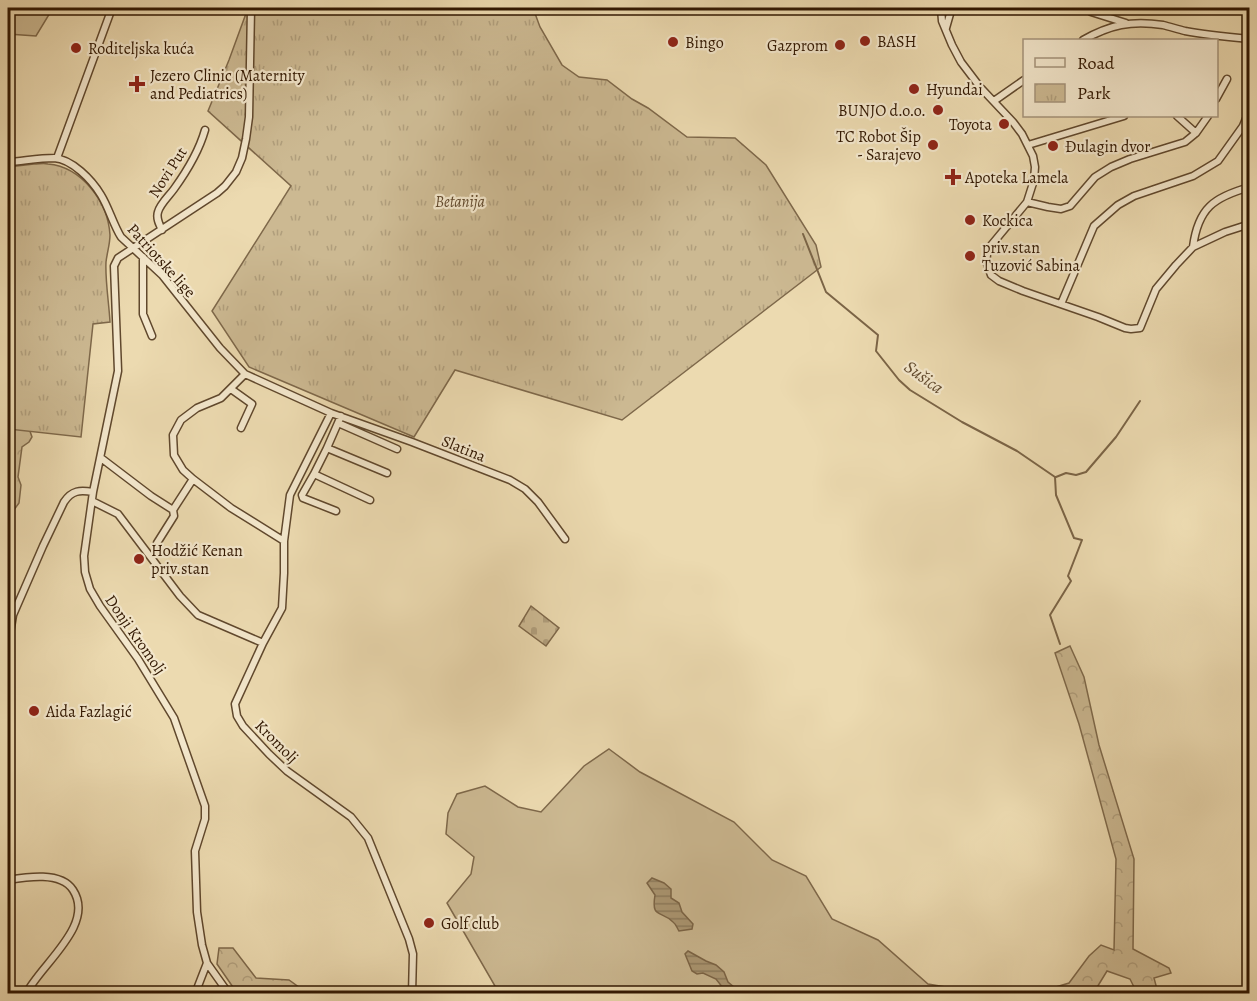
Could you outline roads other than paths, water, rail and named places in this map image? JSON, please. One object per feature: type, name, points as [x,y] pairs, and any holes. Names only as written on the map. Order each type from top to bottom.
[{"type":"street","points":[[8,162],[57,158],[112,8]]},
{"type":"street","points":[[134,249],[217,193],[231,179],[239,165],[249,117],[251,8]]},
{"type":"street","points":[[941,8],[942,21],[961,62],[1013,122],[1033,156],[1034,180],[1027,202],[988,249],[986,261],[988,268],[991,275],[999,281],[1125,328],[1140,328],[1156,289],[1193,247],[1225,232],[1250,224]]},
{"type":"street","points":[[946,28],[950,8]]},
{"type":"street","points":[[1091,12],[1129,24]]},
{"type":"street","points":[[1085,39],[1111,27],[1129,24],[1163,25],[1186,31],[1250,39]]},
{"type":"street","points":[[1184,39],[1186,31]]},
{"type":"street","points":[[1218,95],[1227,79]]},
{"type":"street","points":[[994,101],[1023,81]]},
{"type":"street","points":[[1061,304],[1094,226],[1118,205],[1134,196],[1193,176],[1218,161],[1243,126],[1249,113]]},
{"type":"street","points":[[1028,145],[1121,117]]},
{"type":"street","points":[[1178,117],[1196,132]]},
{"type":"street","points":[[1027,202],[1061,209],[1070,206],[1095,177],[1130,159],[1185,142],[1207,117]]},
{"type":"street","name":"Novi Put","points":[[162,230],[158,210],[176,187],[201,142],[205,130]]},
{"type":"street","name":"Patriotske lige","points":[[57,158],[85,174],[101,195],[121,237],[162,275],[220,348],[245,374],[331,413]]},
{"type":"street","points":[[1193,247],[1195,230],[1203,212],[1217,199],[1250,187]]},
{"type":"street","name":"Donji Kromolj","points":[[134,249],[118,258],[114,266],[118,370],[93,492],[84,556],[85,572],[90,589],[100,606],[124,638],[174,718],[205,806],[205,819],[195,851],[197,912],[207,963],[229,993]]},
{"type":"street","points":[[143,257],[143,314],[152,336]]},
{"type":"street","points":[[245,374],[221,398],[197,408],[181,420],[173,435],[174,455],[192,479],[231,508],[284,541]]},
{"type":"street","points":[[231,389],[252,404],[241,428]]},
{"type":"street","name":"Slatina","points":[[331,413],[339,420],[412,442],[510,480],[525,489],[538,502],[565,539]]},
{"type":"street","name":"Kromolj","points":[[331,413],[291,495],[284,541],[282,608],[234,704],[237,716],[251,735],[287,771],[351,817],[368,837],[409,939],[413,954],[412,993]]},
{"type":"street","points":[[336,512],[303,498],[302,495],[339,420],[397,448]]},
{"type":"street","points":[[327,448],[387,472]]},
{"type":"street","points":[[101,458],[173,510]]},
{"type":"street","points":[[314,474],[370,500]]},
{"type":"street","points":[[157,543],[174,516],[173,510],[192,479]]},
{"type":"street","points":[[8,646],[13,615],[64,502],[74,492],[93,492]]},
{"type":"street","points":[[92,501],[118,514],[180,596],[198,615],[263,643]]},
{"type":"street","points":[[8,880],[49,877],[61,880],[70,886],[78,903],[78,916],[72,931],[26,993]]},
{"type":"street","points":[[195,993],[207,963]]},
{"type":"waterway","name":"Sušica","points":[[803,234],[826,292],[878,335],[876,351],[899,380],[910,390],[962,422],[1017,451],[1055,477],[1056,495],[1074,538],[1082,540],[1068,576],[1071,581],[1050,615],[1060,644]]},
{"type":"waterway","name":"Sušica","points":[[1056,477],[1066,473],[1076,475],[1086,472],[1116,437],[1140,401]]},
{"type":"place","name":"BASH","points":[[865,41]]},
{"type":"place","name":"Bingo","points":[[673,42]]},
{"type":"place","name":"Gazprom","points":[[840,45]]},
{"type":"place","name":"Roditeljska kuća","points":[[76,48]]},
{"type":"place","name":"Jezero Clinic (Maternity and Pediatrics)","points":[[137,84]]},
{"type":"place","name":"Hyundai","points":[[914,89]]},
{"type":"place","name":"BUNJO d.o.o.","points":[[938,110]]},
{"type":"place","name":"Toyota","points":[[1004,124]]},
{"type":"place","name":"TC Robot Šip - Sarajevo","points":[[933,145]]},
{"type":"place","name":"Đulagin dvor","points":[[1053,146]]},
{"type":"place","name":"Apoteka Lamela","points":[[953,177]]},
{"type":"place","name":"Kockica","points":[[970,220]]},
{"type":"place","name":"priv.stan Tuzović Sabina","points":[[970,256]]},
{"type":"place","name":"Hodžić Kenan priv.stan","points":[[139,559]]},
{"type":"place","name":"Aida Fazlagić","points":[[34,711]]},
{"type":"place","name":"Golf club","points":[[429,923]]},
{"type":"park label","name":"Betanija","points":[[460,201]]}]
